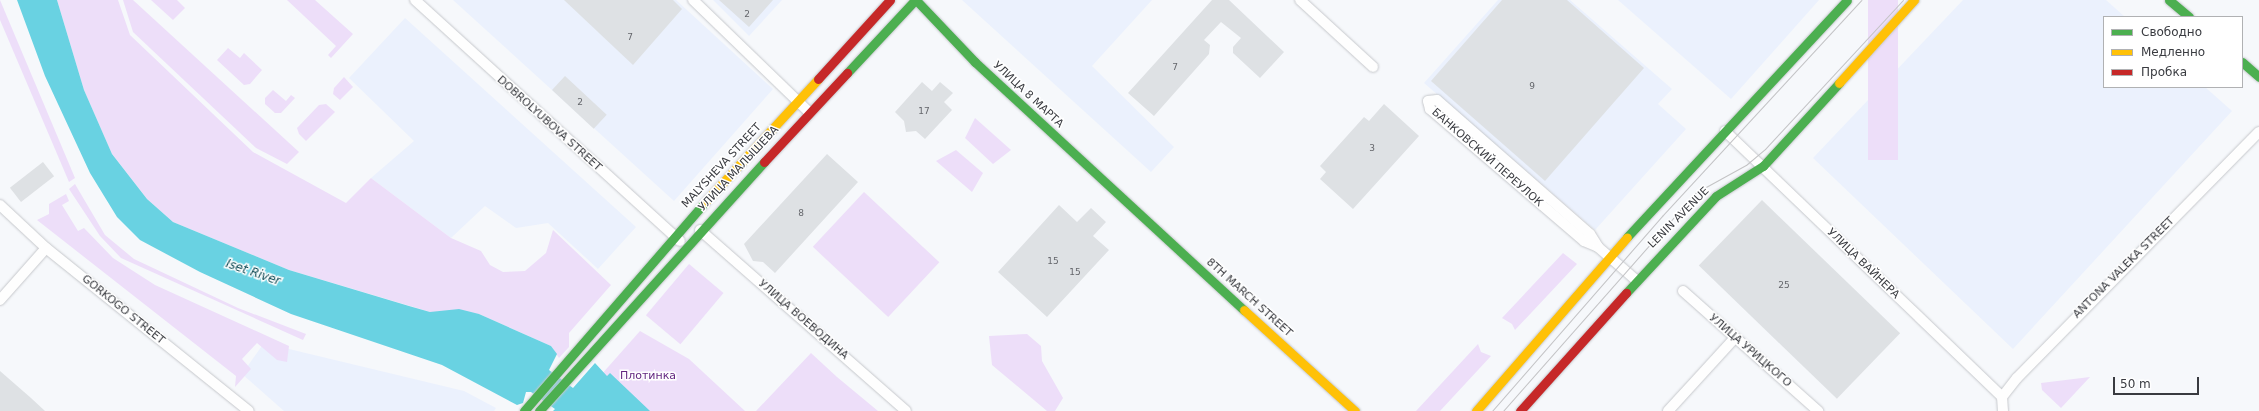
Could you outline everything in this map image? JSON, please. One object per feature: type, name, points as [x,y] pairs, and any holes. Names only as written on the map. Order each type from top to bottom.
[{"type":"main road","name":"MALYSHEVA STREET","points":[[524,411],[577,352],[675,236],[890,0]]},
{"type":"main road","name":"УЛИЦА МАЛЫШЕВА","points":[[539,411],[685,246],[809,112],[916,0]]},
{"type":"main road","name":"УЛИЦА 8 МАРТА","points":[[916,0],[975,62],[1078,159],[1355,411]]},
{"type":"main road","points":[[1476,411],[1609,257],[1847,0]]},
{"type":"main road","name":"LENIN AVENUE","points":[[1520,411],[1636,280],[1716,196],[1763,166],[1914,0]]},
{"type":"main road","points":[[2169,0],[2188,16]]},
{"type":"main road","points":[[2243,63],[2259,77]]},
{"type":"street","name":"DOBROLYUBOVA STREET","points":[[415,0],[685,246]]},
{"type":"street","points":[[693,0],[809,112]]},
{"type":"street","points":[[1300,0],[1373,66]]},
{"type":"street","name":"БАНКОВСКИЙ ПЕРЕУЛОК","points":[[1598,247],[1584,241],[1430,109],[1428,101],[1437,100],[1590,234],[1598,247],[1636,280]]},
{"type":"street","name":"УЛИЦА ВАЙНЕРА","points":[[1725,131],[2002,397]]},
{"type":"street","name":"ANTONA VALEKA STREET","points":[[2002,397],[2259,132]]},
{"type":"street","name":"GORKOGO STREET","points":[[0,205],[46,248],[249,411]]},
{"type":"street","name":"УЛИЦА ВОЕВОДИНА","points":[[700,230],[906,411]]},
{"type":"street","points":[[0,300],[46,248]]},
{"type":"street","name":"УЛИЦА УРИЦКОГО","points":[[1683,291],[1734,339],[1755,353],[1818,411]]},
{"type":"street","points":[[1668,411],[1734,339]]},
{"type":"street","points":[[2002,397],[2003,411]]},
{"type":"shaded area","points":[[453,0],[676,0],[773,89],[674,201]]},
{"type":"shaded area","points":[[713,0],[782,0],[749,36]]},
{"type":"shaded area","points":[[962,0],[1152,0],[1092,66],[1174,147],[1151,172]]},
{"type":"shaded area","points":[[1498,0],[1570,0],[1672,89],[1658,104],[1686,129],[1595,230],[1424,83]]},
{"type":"shaded area","points":[[1618,0],[1819,0],[1731,99]]},
{"type":"shaded area","points":[[1963,0],[2106,0],[2124,16],[2103,16],[2103,88],[2206,88],[2232,111],[2013,349],[1813,158]]},
{"type":"shaded area","points":[[405,18],[636,227],[598,269],[548,223],[516,228],[485,206],[451,238],[371,178],[414,141],[349,78]]},
{"type":"shaded area","points":[[264,343],[464,391],[496,408],[494,411],[284,411],[242,374]]},
{"type":"green space","points":[[0,0],[75,178],[69,182],[0,20]]},
{"type":"green space","points":[[57,0],[118,0],[130,35],[253,152],[346,203],[371,178],[451,238],[481,251],[490,265],[503,272],[525,271],[546,253],[553,230],[611,285],[569,333],[569,347],[559,358],[551,346],[479,314],[430,312],[289,270],[173,222],[147,199],[112,154],[84,90]]},
{"type":"green space","points":[[123,0],[133,0],[299,152],[287,164],[256,148],[133,32]]},
{"type":"green space","points":[[151,0],[177,0],[185,8],[173,20]]},
{"type":"green space","points":[[287,0],[315,0],[353,34],[331,58],[328,55],[336,46]]},
{"type":"green space","points":[[1868,0],[1898,0],[1898,160],[1868,160]]},
{"type":"green space","points":[[228,48],[240,58],[244,53],[262,70],[250,84],[244,85],[217,60]]},
{"type":"green space","points":[[344,77],[353,87],[340,100],[333,94],[334,88]]},
{"type":"green space","points":[[273,90],[286,101],[291,95],[295,98],[281,113],[275,113],[265,104],[265,98]]},
{"type":"green space","points":[[326,104],[335,112],[306,141],[299,134],[297,128],[319,105]]},
{"type":"green space","points":[[975,118],[1011,150],[993,164],[965,138]]},
{"type":"green space","points":[[956,150],[983,173],[972,192],[936,161]]},
{"type":"green space","points":[[75,184],[105,235],[134,259],[238,308],[306,334],[303,340],[121,258],[100,236],[69,189]]},
{"type":"green space","points":[[864,192],[939,262],[888,317],[813,247]]},
{"type":"green space","points":[[66,194],[69,201],[62,205],[78,231],[84,228],[113,258],[155,285],[289,346],[287,362],[277,360],[257,343],[242,359],[251,369],[235,387],[236,376],[37,220],[49,214],[49,204]]},
{"type":"green space","points":[[1563,253],[1577,264],[1515,330],[1512,324],[1502,318]]},
{"type":"green space","points":[[689,264],[723,293],[680,344],[646,315]]},
{"type":"green space","name":"Плотинка","points":[[640,331],[689,359],[745,411],[569,411]]},
{"type":"green space","points":[[1027,334],[1041,346],[1042,361],[1063,398],[1055,411],[1047,411],[992,365],[989,336]]},
{"type":"green space","points":[[1478,344],[1481,352],[1491,356],[1440,411],[1416,411]]},
{"type":"green space","points":[[811,353],[837,377],[878,411],[756,411]]},
{"type":"green space","points":[[2090,377],[2061,408],[2042,390],[2041,383]]},
{"type":"water","name":"Iset River","points":[[17,0],[57,0],[84,90],[112,154],[147,199],[173,222],[289,270],[430,312],[459,309],[479,314],[551,346],[557,354],[549,370],[573,388],[595,363],[607,376],[610,373],[650,411],[553,411],[555,409],[531,392],[526,392],[523,403],[517,405],[442,365],[291,314],[200,272],[140,240],[117,217],[90,173],[45,76]]},
{"type":"building","points":[[564,0],[673,0],[682,9],[633,65]]},
{"type":"building","points":[[719,0],[773,0],[749,27]]},
{"type":"building","points":[[1212,0],[1229,0],[1284,52],[1260,78],[1233,53],[1233,47],[1241,38],[1221,22],[1204,40],[1210,45],[1209,54],[1154,116],[1128,93]]},
{"type":"building","points":[[1502,0],[1567,0],[1644,68],[1545,181],[1431,81]]},
{"type":"building","points":[[565,76],[607,115],[594,129],[552,90]]},
{"type":"building","points":[[922,82],[932,91],[940,82],[953,93],[944,102],[952,110],[925,139],[916,131],[906,132],[904,121],[895,112]]},
{"type":"building","points":[[1384,104],[1419,136],[1353,209],[1320,179],[1326,172],[1320,166],[1364,117],[1369,121]]},
{"type":"building","points":[[827,154],[858,182],[775,273],[763,262],[753,261],[744,244]]},
{"type":"building","points":[[43,162],[54,176],[21,202],[10,188]]},
{"type":"building","points":[[1762,200],[1900,333],[1837,399],[1699,265]]},
{"type":"building","points":[[1059,205],[1077,222],[1091,208],[1106,222],[1093,236],[1109,250],[1047,317],[998,272]]},
{"type":"building","points":[[0,371],[31,398],[45,411],[0,411]]},
{"type":"tram line","points":[[1492,411],[1662,216],[1861,0]]},
{"type":"tram line","points":[[1503,411],[1695,193],[1746,165],[1765,149],[1903,0]]},
{"type":"traffic: fast","points":[[847,73],[915,0]]},
{"type":"traffic: fast","points":[[916,0],[975,62],[1244,310]]},
{"type":"traffic: fast","points":[[1627,237],[1847,0]]},
{"type":"traffic: fast","points":[[2169,0],[2188,16]]},
{"type":"traffic: fast","points":[[2243,63],[2259,77]]},
{"type":"traffic: fast","points":[[1626,293],[1716,196],[1763,166],[1839,83]]},
{"type":"traffic: fast","points":[[539,411],[764,162]]},
{"type":"traffic: fast","points":[[524,411],[705,202]]},
{"type":"traffic: slow","points":[[1839,83],[1914,0]]},
{"type":"traffic: slow","points":[[705,202],[818,79]]},
{"type":"traffic: slow","points":[[1476,411],[1627,237]]},
{"type":"traffic: slow","points":[[1244,310],[1355,411]]},
{"type":"traffic: jam","points":[[818,79],[890,0]]},
{"type":"traffic: jam","points":[[764,162],[847,73]]},
{"type":"traffic: jam","points":[[1520,411],[1626,293]]}]
